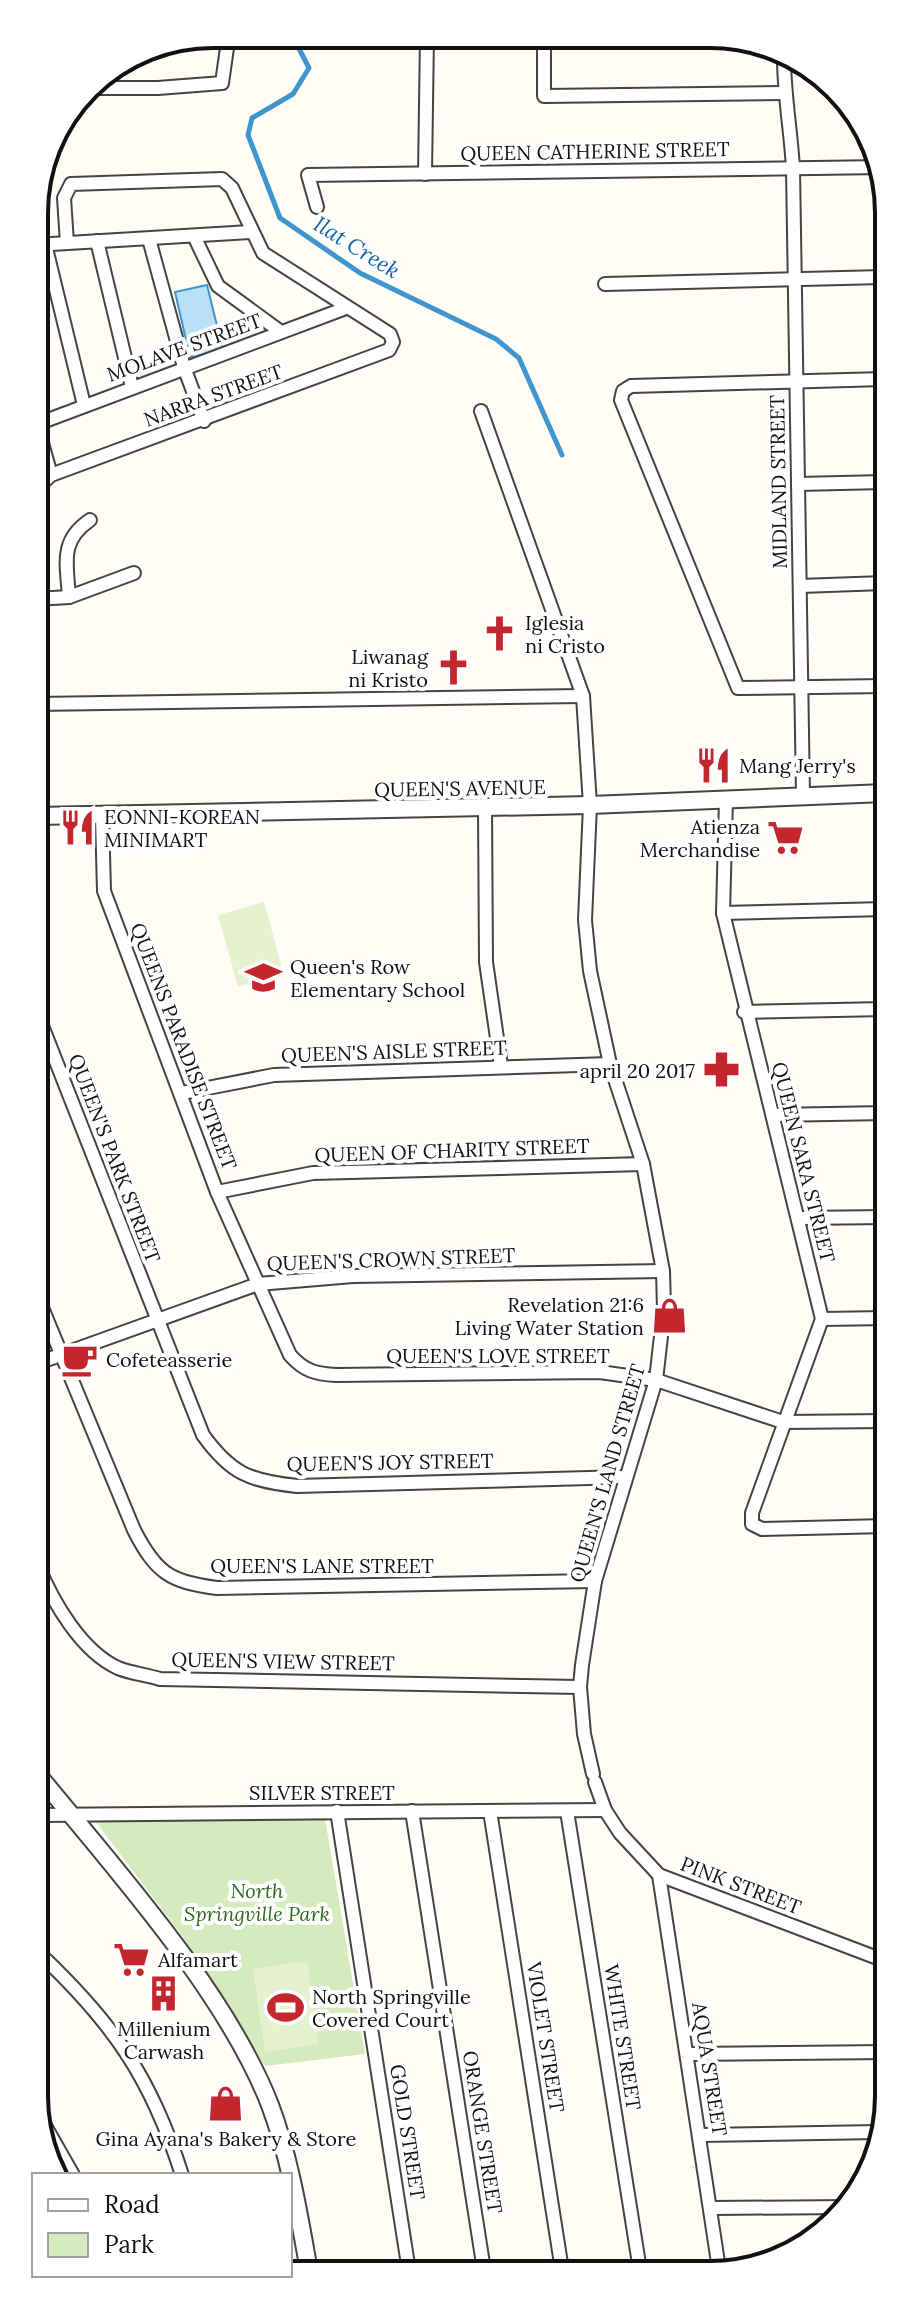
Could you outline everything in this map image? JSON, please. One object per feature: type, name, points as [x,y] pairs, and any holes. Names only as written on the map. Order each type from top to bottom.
[{"type":"street","points":[[106,88],[222,83],[227,48]]},
{"type":"street","points":[[425,174],[427,48]]},
{"type":"street","points":[[544,48],[544,96],[784,93]]},
{"type":"street","name":"MIDLAND STREET","points":[[784,66],[793,169],[803,795]]},
{"type":"street","name":"QUEEN CATHERINE STREET","points":[[317,207],[308,175],[868,167]]},
{"type":"street","points":[[67,243],[64,198],[71,184],[222,179],[232,188],[250,232],[263,253],[346,308]]},
{"type":"street","points":[[48,244],[250,232]]},
{"type":"street","points":[[194,236],[218,286],[281,332]]},
{"type":"street","points":[[149,239],[184,367],[204,421]]},
{"type":"street","points":[[97,241],[132,387]]},
{"type":"street","points":[[48,273],[84,405]]},
{"type":"street","points":[[605,284],[875,277]]},
{"type":"street","name":"MOLAVE STREET","points":[[48,417],[346,308]]},
{"type":"street","name":"NARRA STREET","points":[[51,475],[204,421],[389,350],[393,342],[390,334],[346,308]]},
{"type":"street","points":[[875,379],[631,386],[623,391],[621,400],[738,688],[875,686]]},
{"type":"street","name":"QUEEN'S LAND STREET","points":[[481,411],[583,696],[590,805],[585,920],[590,971],[610,1064],[643,1164],[663,1271],[664,1310],[656,1380],[595,1581],[580,1687],[584,1734],[605,1810]]},
{"type":"street","points":[[48,464],[51,475],[48,478]]},
{"type":"street","points":[[798,484],[875,482]]},
{"type":"street","points":[[69,597],[69,540],[75,530],[90,520]]},
{"type":"street","points":[[48,598],[69,597],[134,573]]},
{"type":"street","points":[[800,586],[875,583]]},
{"type":"street","points":[[48,704],[583,696]]},
{"type":"street","name":"QUEEN'S AVENUE","points":[[48,816],[485,808],[875,793]]},
{"type":"street","name":"QUEEN SARA STREET","points":[[726,799],[723,913],[744,1012],[773,1115],[822,1319]]},
{"type":"street","points":[[485,808],[486,962],[501,1066]]},
{"type":"street","name":"QUEENS PARADISE STREET","points":[[102,816],[104,891],[217,1192],[258,1284]]},
{"type":"street","points":[[723,913],[875,909]]},
{"type":"street","points":[[744,1012],[875,1009]]},
{"type":"street","name":"QUEEN'S PARK STREET","points":[[48,1041],[156,1319]]},
{"type":"street","name":"QUEEN'S AISLE STREET","points":[[182,1093],[274,1075],[610,1064]]},
{"type":"street","points":[[773,1115],[875,1113]]},
{"type":"street","name":"QUEEN OF CHARITY STREET","points":[[217,1192],[313,1173],[643,1164]]},
{"type":"street","points":[[799,1218],[875,1217]]},
{"type":"street","name":"QUEEN'S CROWN STREET","points":[[48,1359],[258,1284],[353,1276],[663,1271]]},
{"type":"street","name":"QUEEN'S LOVE STREET","points":[[258,1284],[290,1355],[315,1374],[600,1372],[656,1380],[783,1422],[875,1421]]},
{"type":"street","points":[[875,1318],[822,1319],[752,1513],[752,1524],[762,1529],[875,1526]]},
{"type":"street","name":"QUEEN'S JOY STREET","points":[[156,1319],[203,1435],[221,1460],[244,1476],[297,1486],[625,1477]]},
{"type":"street","name":"QUEEN'S LANE STREET","points":[[48,1322],[147,1556],[162,1573],[186,1584],[217,1588],[595,1581]]},
{"type":"street","name":"QUEEN'S VIEW STREET","points":[[48,1584],[68,1619],[91,1647],[117,1667],[160,1679],[580,1687]]},
{"type":"street","points":[[48,1787],[160,1927],[240,2045],[269,2104],[290,2173]]},
{"type":"street","name":"SILVER STREET","points":[[48,1815],[605,1810]]},
{"type":"street","name":"PINK STREET","points":[[605,1810],[639,1857],[659,1875],[875,1957]]},
{"type":"street","name":"GOLD STREET","points":[[337,1811],[407,2261]]},
{"type":"street","name":"ORANGE STREET","points":[[412,1811],[483,2261]]},
{"type":"street","name":"VIOLET STREET","points":[[490,1811],[561,2261]]},
{"type":"street","name":"WHITE STREET","points":[[567,1811],[639,2261]]},
{"type":"street","name":"AQUA STREET","points":[[659,1875],[713,2208],[718,2261]]},
{"type":"street","points":[[48,1962],[89,2001],[126,2049],[165,2127],[181,2173]]},
{"type":"street","points":[[688,2054],[875,2052]]},
{"type":"street","points":[[701,2135],[871,2132]]},
{"type":"street","points":[[57,2147],[72,2173]]},
{"type":"street","points":[[292,2183],[307,2261]]},
{"type":"street","points":[[713,2208],[832,2207]]},
{"type":"green space","points":[[264,902],[284,975],[238,987],[218,915]]},
{"type":"green space","name":"North Springville Park","points":[[325,1819],[365,2054],[265,2066],[183,1937],[96,1822]]},
{"type":"green space","name":"North Springville Covered Court","points":[[307,1961],[319,2044],[265,2052],[253,1969]]},
{"type":"water","points":[[207,285],[223,350],[190,357],[175,292]]},
{"type":"waterway","name":"Ilat Creek","points":[[299,48],[309,68],[293,94],[252,118],[248,135],[280,218],[360,273],[496,339],[519,358],[562,455]]},
{"type":"place","name":"Iglesia ni Cristo","points":[[499,633]]},
{"type":"place","name":"Liwanag ni Kristo","points":[[454,668]]},
{"type":"place","name":"Mang Jerry's","points":[[713,765]]},
{"type":"place","name":"EONNI-KOREAN MINIMART","points":[[78,827]]},
{"type":"place","name":"Atienza Merchandise","points":[[786,838]]},
{"type":"place","name":"Queen's Row Elementary School","points":[[264,978]]},
{"type":"place","name":"april 20 2017","points":[[721,1070]]},
{"type":"place","name":"Revelation 21:6 Living Water Station","points":[[670,1315]]},
{"type":"place","name":"Cofeteasserie","points":[[80,1359]]},
{"type":"place","name":"Alfamart","points":[[132,1959]]},
{"type":"place","name":"Millenium Carwash","points":[[164,1993]]},
{"type":"place","name":"North Springville Covered Court","points":[[286,2007]]},
{"type":"place","name":"Gina Ayana's Bakery & Store","points":[[226,2103]]}]
